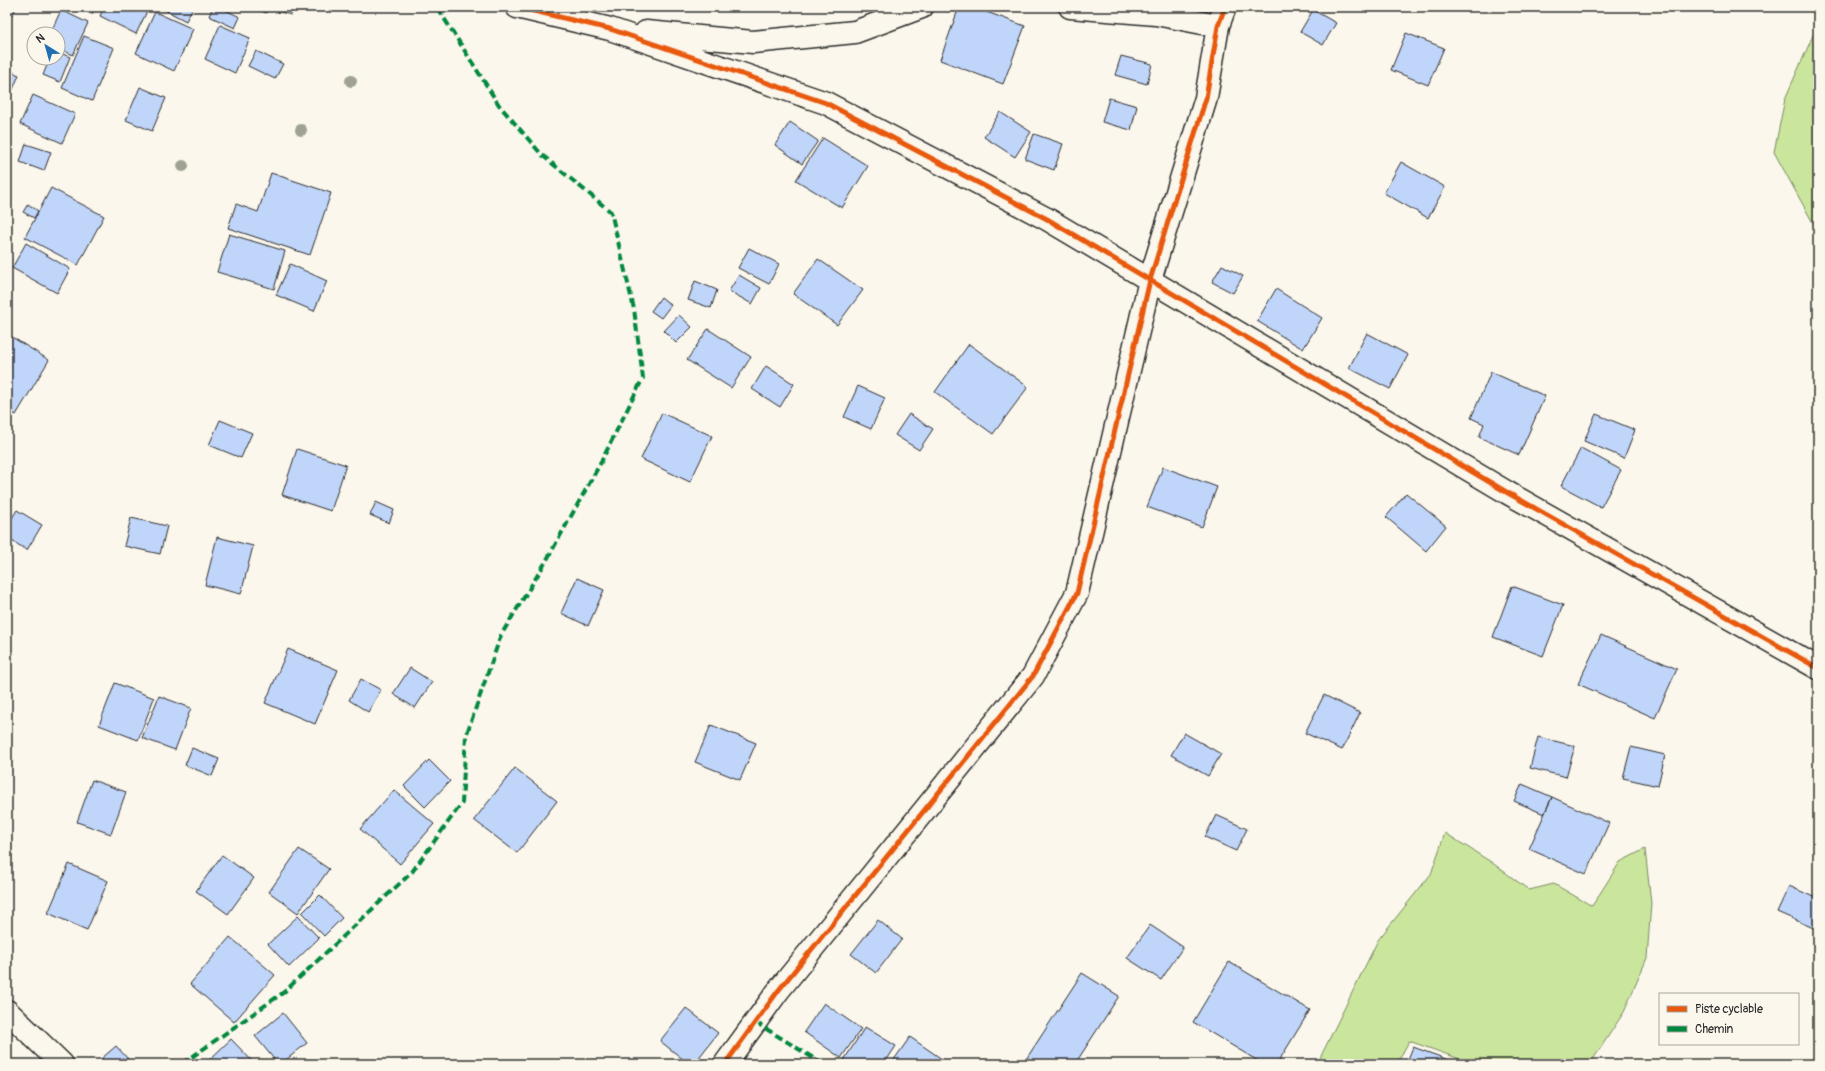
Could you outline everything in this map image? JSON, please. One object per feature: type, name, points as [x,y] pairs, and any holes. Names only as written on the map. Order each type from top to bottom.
[{"type":"street","points":[[517,7],[610,29],[826,103],[1047,219],[1501,489],[1818,668]]},
{"type":"street","points":[[610,29],[752,42],[855,32],[922,7]]},
{"type":"street","points":[[725,1064],[778,991],[1033,676],[1077,593],[1150,280],[1206,98],[1222,16],[1156,14],[1070,7]]},
{"type":"street","points":[[7,1010],[62,1064]]},
{"type":"green space","points":[[1818,24],[1818,232],[1774,152],[1785,99]]},
{"type":"green space","points":[[1445,833],[1491,862],[1529,890],[1554,884],[1592,906],[1620,862],[1645,849],[1651,903],[1647,958],[1624,1012],[1590,1064],[1474,1064],[1409,1041],[1397,1064],[1324,1064],[1320,1058],[1378,940],[1431,874]]},
{"type":"building","points":[[7,7],[17,7],[8,21],[7,20]]},
{"type":"building","points":[[74,7],[95,7],[92,14]]},
{"type":"building","points":[[104,7],[149,7],[136,34],[100,16]]},
{"type":"building","points":[[159,7],[193,7],[186,21]]},
{"type":"building","points":[[213,7],[219,7],[240,17],[235,28],[209,16]]},
{"type":"building","points":[[253,7],[268,7],[266,13]]},
{"type":"building","points":[[274,7],[293,7],[291,15],[273,10]]},
{"type":"building","points":[[959,7],[973,7],[1025,26],[1003,84],[940,60]]},
{"type":"building","points":[[61,10],[88,23],[73,55],[66,52],[66,26],[54,26]]},
{"type":"building","points":[[1313,10],[1336,23],[1323,45],[1300,32]]},
{"type":"building","points":[[155,12],[193,29],[174,71],[136,53]]},
{"type":"building","points":[[220,25],[250,38],[235,73],[205,59]]},
{"type":"building","points":[[1406,33],[1444,48],[1428,85],[1391,70]]},
{"type":"building","points":[[84,36],[114,48],[92,101],[62,88]]},
{"type":"building","points":[[256,51],[283,64],[275,79],[248,66]]},
{"type":"building","points":[[66,55],[70,57],[60,82],[43,75],[47,66],[66,66]]},
{"type":"building","points":[[1121,56],[1152,64],[1147,84],[1115,75]]},
{"type":"building","points":[[7,70],[19,75],[8,101],[7,101]]},
{"type":"building","points":[[140,87],[166,98],[152,131],[126,120]]},
{"type":"building","points":[[33,95],[75,114],[62,143],[20,124]]},
{"type":"building","points":[[1109,98],[1137,106],[1131,130],[1102,122]]},
{"type":"building","points":[[1000,112],[1031,132],[1015,157],[984,137]]},
{"type":"building","points":[[790,122],[818,141],[802,164],[775,145]]},
{"type":"building","points":[[1034,134],[1063,144],[1054,170],[1025,159]]},
{"type":"building","points":[[823,138],[868,166],[842,208],[796,180]]},
{"type":"building","points":[[26,144],[51,152],[44,171],[20,162]]},
{"type":"building","points":[[1401,162],[1445,187],[1428,218],[1384,193]]},
{"type":"building","points":[[271,173],[331,193],[310,255],[228,228],[236,204],[258,212]]},
{"type":"building","points":[[51,188],[104,216],[78,265],[25,237]]},
{"type":"building","points":[[28,204],[38,211],[34,218],[23,212]]},
{"type":"building","points":[[229,234],[285,251],[274,289],[217,272]]},
{"type":"building","points":[[26,243],[70,269],[57,293],[12,268]]},
{"type":"building","points":[[749,248],[779,264],[769,284],[738,268]]},
{"type":"building","points":[[818,259],[863,290],[837,325],[793,294]]},
{"type":"building","points":[[290,264],[327,281],[314,311],[276,295]]},
{"type":"building","points":[[1222,265],[1243,276],[1233,293],[1212,282]]},
{"type":"building","points":[[739,275],[761,288],[752,304],[729,291]]},
{"type":"building","points":[[695,281],[717,290],[711,308],[688,300]]},
{"type":"building","points":[[1276,289],[1322,318],[1303,349],[1257,321]]},
{"type":"building","points":[[661,297],[671,305],[661,318],[651,311]]},
{"type":"building","points":[[679,315],[692,327],[676,343],[664,331]]},
{"type":"building","points":[[708,329],[751,357],[731,388],[687,360]]},
{"type":"building","points":[[1367,333],[1408,355],[1390,389],[1349,368]]},
{"type":"building","points":[[7,334],[49,360],[16,415],[7,410]]},
{"type":"building","points":[[969,344],[1028,387],[993,434],[935,392]]},
{"type":"building","points":[[766,366],[794,384],[780,407],[752,389]]},
{"type":"building","points":[[1491,372],[1545,396],[1519,455],[1479,437],[1484,424],[1471,418]]},
{"type":"building","points":[[858,386],[885,398],[871,429],[844,417]]},
{"type":"building","points":[[662,413],[712,436],[690,482],[641,459]]},
{"type":"building","points":[[909,414],[933,429],[919,450],[895,435]]},
{"type":"building","points":[[1596,414],[1635,430],[1624,458],[1584,441]]},
{"type":"building","points":[[220,420],[252,433],[241,458],[209,445]]},
{"type":"building","points":[[1581,448],[1621,470],[1601,507],[1561,486]]},
{"type":"building","points":[[297,449],[346,465],[331,511],[282,495]]},
{"type":"building","points":[[1163,467],[1217,487],[1202,527],[1147,507]]},
{"type":"building","points":[[1406,493],[1446,526],[1426,551],[1386,517]]},
{"type":"building","points":[[376,502],[394,510],[389,523],[370,515]]},
{"type":"building","points":[[17,510],[42,525],[27,550],[7,538],[7,526]]},
{"type":"building","points":[[131,518],[167,526],[160,554],[124,546]]},
{"type":"building","points":[[217,537],[253,546],[241,594],[205,585]]},
{"type":"building","points":[[577,578],[604,590],[588,626],[561,613]]},
{"type":"building","points":[[1512,586],[1563,605],[1543,656],[1493,637]]},
{"type":"building","points":[[1601,635],[1677,669],[1655,718],[1578,684]]},
{"type":"building","points":[[288,649],[338,670],[315,724],[265,703]]},
{"type":"building","points":[[410,668],[432,682],[415,708],[393,694]]},
{"type":"building","points":[[361,679],[381,690],[368,712],[349,700]]},
{"type":"building","points":[[115,683],[154,698],[138,740],[99,725]]},
{"type":"building","points":[[1324,695],[1360,713],[1342,750],[1305,733]]},
{"type":"building","points":[[159,696],[191,708],[175,750],[142,738]]},
{"type":"building","points":[[711,725],[756,743],[740,780],[695,762]]},
{"type":"building","points":[[1184,733],[1221,754],[1208,776],[1171,755]]},
{"type":"building","points":[[1538,737],[1575,746],[1566,777],[1530,768]]},
{"type":"building","points":[[1631,747],[1665,755],[1658,786],[1623,778]]},
{"type":"building","points":[[192,748],[219,759],[212,776],[185,765]]},
{"type":"building","points":[[429,760],[450,781],[425,807],[404,786]]},
{"type":"building","points":[[515,768],[557,801],[517,853],[474,820]]},
{"type":"building","points":[[92,780],[126,792],[111,834],[77,822]]},
{"type":"building","points":[[1522,784],[1552,797],[1544,814],[1514,801]]},
{"type":"building","points":[[394,790],[434,824],[400,864],[360,829]]},
{"type":"building","points":[[1552,797],[1609,823],[1586,874],[1529,849]]},
{"type":"building","points":[[1216,815],[1247,829],[1236,851],[1205,837]]},
{"type":"building","points":[[299,849],[329,869],[298,913],[269,892]]},
{"type":"building","points":[[222,855],[254,878],[228,914],[196,891]]},
{"type":"building","points":[[69,864],[108,881],[87,930],[48,913]]},
{"type":"building","points":[[1789,886],[1818,899],[1818,930],[1777,912]]},
{"type":"building","points":[[320,895],[342,918],[324,936],[302,913]]},
{"type":"building","points":[[298,916],[319,938],[289,967],[268,944]]},
{"type":"building","points":[[878,920],[902,939],[876,973],[851,954]]},
{"type":"building","points":[[1150,925],[1183,947],[1161,980],[1127,958]]},
{"type":"building","points":[[230,937],[275,975],[234,1022],[190,984]]},
{"type":"building","points":[[1229,962],[1310,1010],[1277,1064],[1263,1064],[1193,1022]]},
{"type":"building","points":[[1082,973],[1119,996],[1075,1064],[1023,1064]]},
{"type":"building","points":[[824,1003],[861,1029],[841,1058],[804,1032]]},
{"type":"building","points":[[686,1008],[718,1033],[694,1064],[689,1064],[660,1041]]},
{"type":"building","points":[[283,1013],[307,1043],[281,1064],[278,1064],[255,1036]]},
{"type":"building","points":[[865,1027],[896,1046],[884,1064],[851,1064],[844,1060]]},
{"type":"building","points":[[910,1037],[949,1064],[891,1064]]},
{"type":"building","points":[[231,1039],[255,1064],[205,1064]]},
{"type":"building","points":[[116,1046],[129,1060],[124,1064],[105,1064],[101,1059]]},
{"type":"building","points":[[1413,1047],[1449,1060],[1448,1064],[1406,1064]]},
{"type":"marked path","points":[[182,1064],[284,992],[412,872],[462,803],[466,736],[501,635],[545,563],[600,464],[643,378],[634,309],[611,212],[542,155],[499,105],[437,7]]},
{"type":"marked path","points":[[755,1022],[823,1064]]},
{"type":"cycle path","points":[[517,7],[610,29],[826,103],[1047,219],[1508,493],[1818,668]]},
{"type":"cycle path","points":[[725,1064],[778,991],[1033,676],[1077,593],[1150,280],[1206,98],[1218,26],[1225,7]]}]
